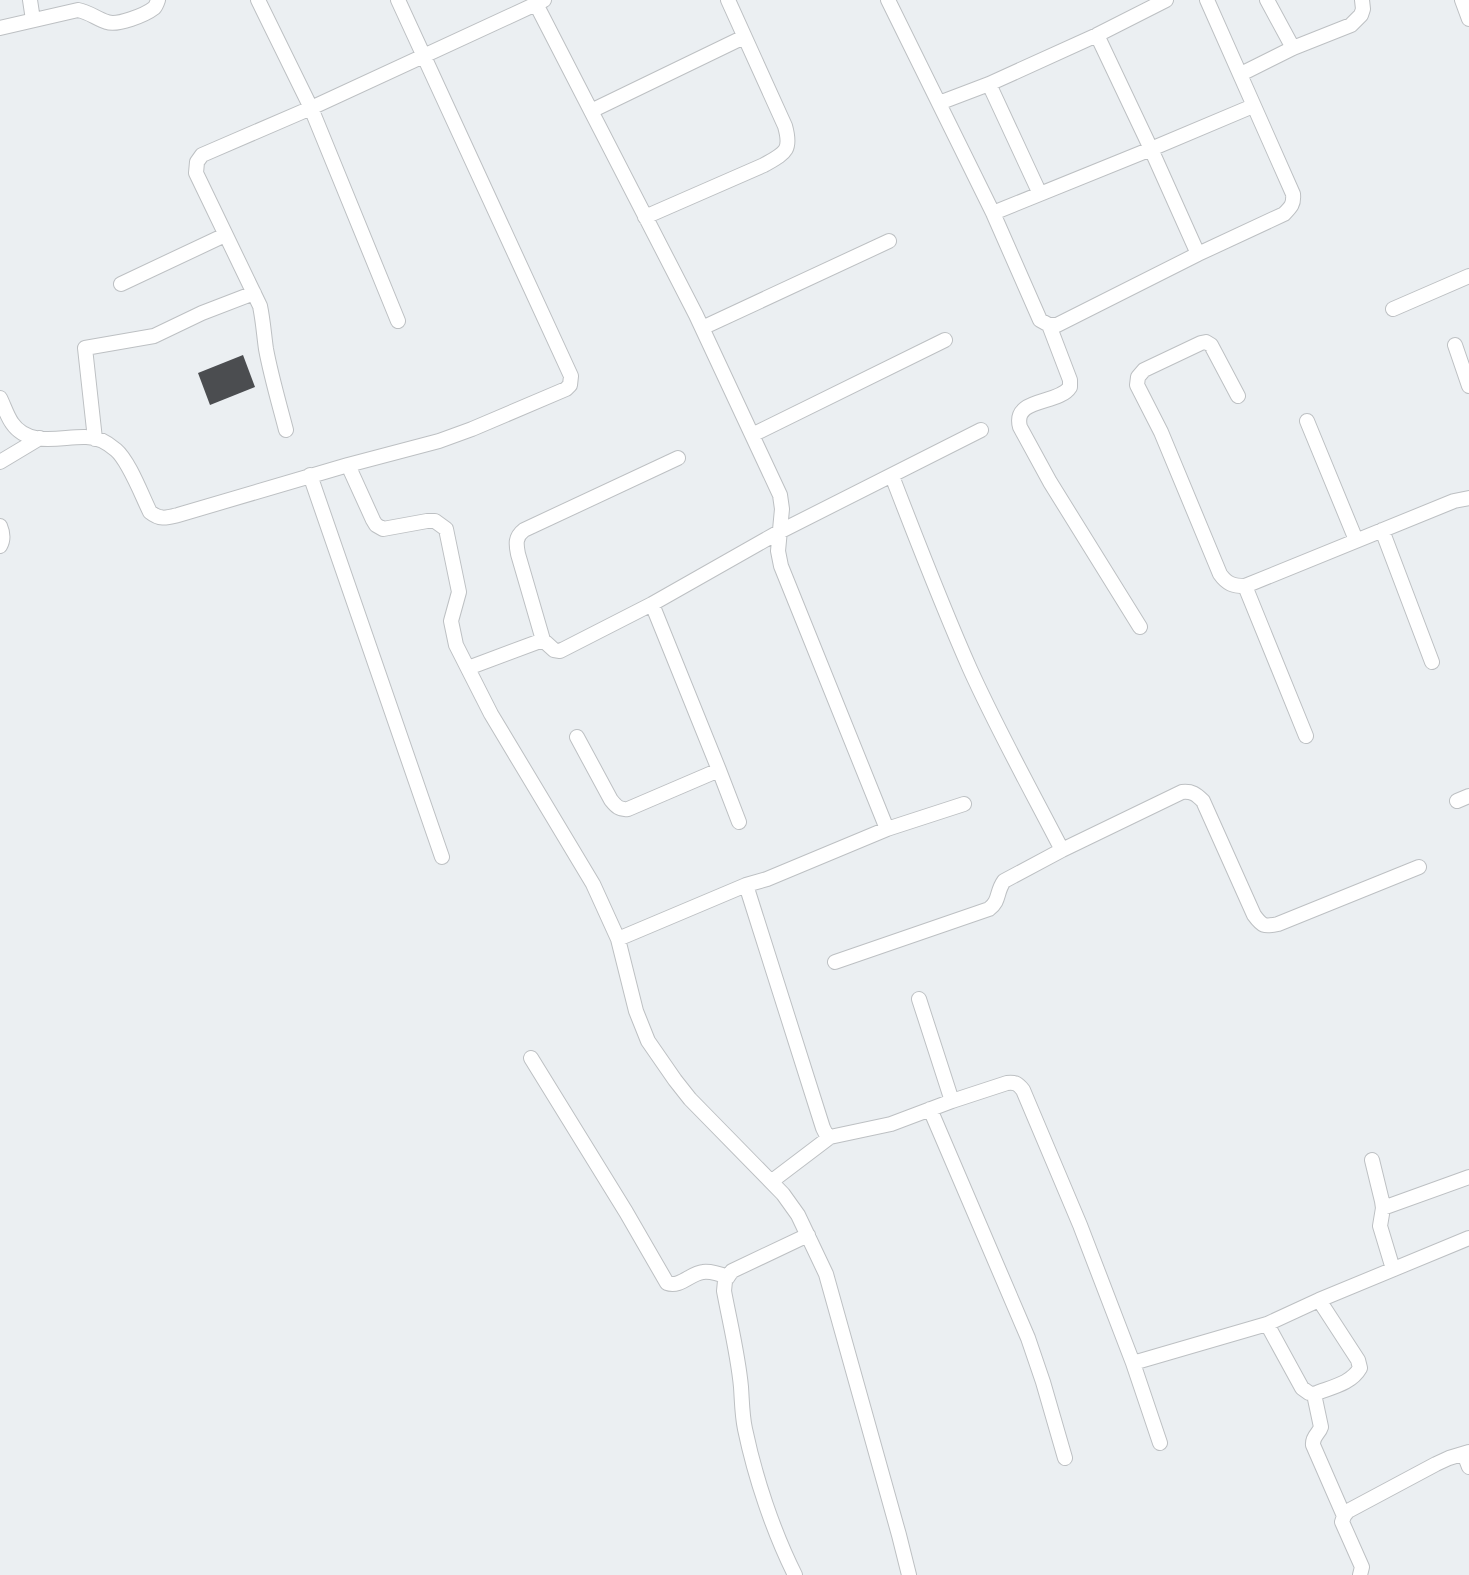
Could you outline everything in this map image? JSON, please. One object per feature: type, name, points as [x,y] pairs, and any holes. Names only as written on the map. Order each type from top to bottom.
[{"type":"street","points":[[30,0],[33,20]]},
{"type":"street","points":[[0,28],[78,10],[85,11],[106,22],[113,23],[144,14],[156,5],[158,0]]},
{"type":"street","points":[[258,0],[312,108],[398,321]]},
{"type":"street","points":[[0,398],[12,424],[24,434],[52,439],[95,438],[117,451],[125,461],[150,512],[156,517],[163,519],[310,475],[439,441],[472,429],[566,388],[571,381],[571,376],[398,0]]},
{"type":"street","points":[[645,217],[764,165],[779,157],[786,150],[789,139],[785,126],[728,0]]},
{"type":"street","points":[[888,0],[993,213],[1040,320],[1049,325],[1056,324],[1198,254],[1284,214],[1291,208],[1294,202],[1293,194],[1207,0]]},
{"type":"street","points":[[939,103],[989,84],[1097,35],[1166,0]]},
{"type":"street","points":[[1267,0],[1293,48]]},
{"type":"street","points":[[1241,74],[1293,48],[1351,25],[1361,15],[1363,9],[1362,0]]},
{"type":"street","points":[[1462,0],[1469,19]]},
{"type":"street","points":[[286,430],[276,396],[266,349],[261,313],[254,293],[196,173],[196,167],[200,158],[202,155],[312,108],[540,2],[591,111],[702,328],[780,495],[782,509],[778,551],[781,566],[887,829]]},
{"type":"street","points":[[1097,35],[1198,254]]},
{"type":"street","points":[[591,111],[744,37]]},
{"type":"street","points":[[989,84],[1040,194]]},
{"type":"street","points":[[993,213],[1151,150],[1253,106]]},
{"type":"street","points":[[121,284],[225,235]]},
{"type":"street","points":[[702,328],[889,241]]},
{"type":"street","points":[[1393,309],[1469,276]]},
{"type":"street","points":[[95,438],[85,348],[154,336],[202,313],[254,293]]},
{"type":"street","points":[[1049,325],[1070,380],[1070,387],[1064,392],[1022,410],[1018,418],[1020,427],[1050,482],[1140,627]]},
{"type":"street","points":[[752,435],[945,340]]},
{"type":"street","points":[[1238,396],[1211,346],[1206,342],[1144,370],[1138,377],[1137,385],[1162,432],[1220,574],[1234,586],[1245,586],[1454,501],[1469,498]]},
{"type":"street","points":[[1454,346],[1469,386]]},
{"type":"street","points":[[1307,421],[1356,540]]},
{"type":"street","points":[[678,458],[524,530],[517,537],[516,542],[518,554],[543,640],[554,650],[560,651],[652,604],[779,532],[981,430]]},
{"type":"street","points":[[0,462],[40,438]]},
{"type":"street","points":[[348,465],[373,520],[379,528],[383,529],[427,521],[436,521],[446,529],[459,592],[452,615],[451,626],[456,645],[492,714],[593,884],[618,939],[636,1011],[648,1041],[690,1099],[772,1181],[798,1215],[826,1274],[909,1575]]},
{"type":"street","points":[[310,475],[442,857]]},
{"type":"street","points":[[892,476],[970,670],[1062,850]]},
{"type":"street","points":[[0,526],[3,533],[0,546]]},
{"type":"street","points":[[1382,530],[1432,662]]},
{"type":"street","points":[[1245,586],[1306,736]]},
{"type":"street","points":[[652,604],[719,770],[738,822]]},
{"type":"street","points":[[468,668],[543,640]]},
{"type":"street","points":[[577,737],[611,800],[618,808],[628,809],[719,770]]},
{"type":"street","points":[[835,962],[989,909],[996,902],[999,890],[1004,882],[1062,850],[1182,792],[1188,791],[1203,801],[1254,915],[1260,923],[1267,926],[1278,924],[1418,867]]},
{"type":"street","points":[[618,939],[746,885],[767,879],[887,829],[964,804]]},
{"type":"street","points":[[746,885],[823,1128],[826,1134],[830,1137]]},
{"type":"street","points":[[919,999],[952,1101]]},
{"type":"street","points":[[531,1058],[626,1212],[658,1269],[668,1283],[673,1284],[702,1272],[715,1273],[728,1277]]},
{"type":"street","points":[[772,1181],[830,1137],[891,1124],[952,1101],[1007,1083],[1014,1082],[1019,1084],[1023,1090],[1080,1225],[1133,1363],[1160,1443]]},
{"type":"street","points":[[930,1110],[1028,1338],[1043,1382],[1065,1458]]},
{"type":"street","points":[[1372,1160],[1383,1208],[1380,1226],[1393,1269]]},
{"type":"street","points":[[1383,1208],[1469,1177]]},
{"type":"street","points":[[794,1575],[775,1530],[750,1450],[741,1404],[741,1386],[724,1291],[725,1281],[732,1271],[808,1235]]},
{"type":"street","points":[[1133,1363],[1267,1324],[1289,1316],[1319,1300],[1469,1238]]},
{"type":"street","points":[[1267,1324],[1302,1388],[1309,1393],[1314,1394],[1349,1380],[1360,1368],[1358,1360],[1319,1300]]},
{"type":"street","points":[[1314,1394],[1321,1427],[1320,1431],[1314,1436],[1312,1441],[1344,1516]]},
{"type":"street","points":[[1360,1575],[1362,1567],[1342,1522],[1348,1511],[1449,1458],[1467,1457]]},
{"type":"building","points":[[243,355],[255,387],[210,405],[198,373]]}]
